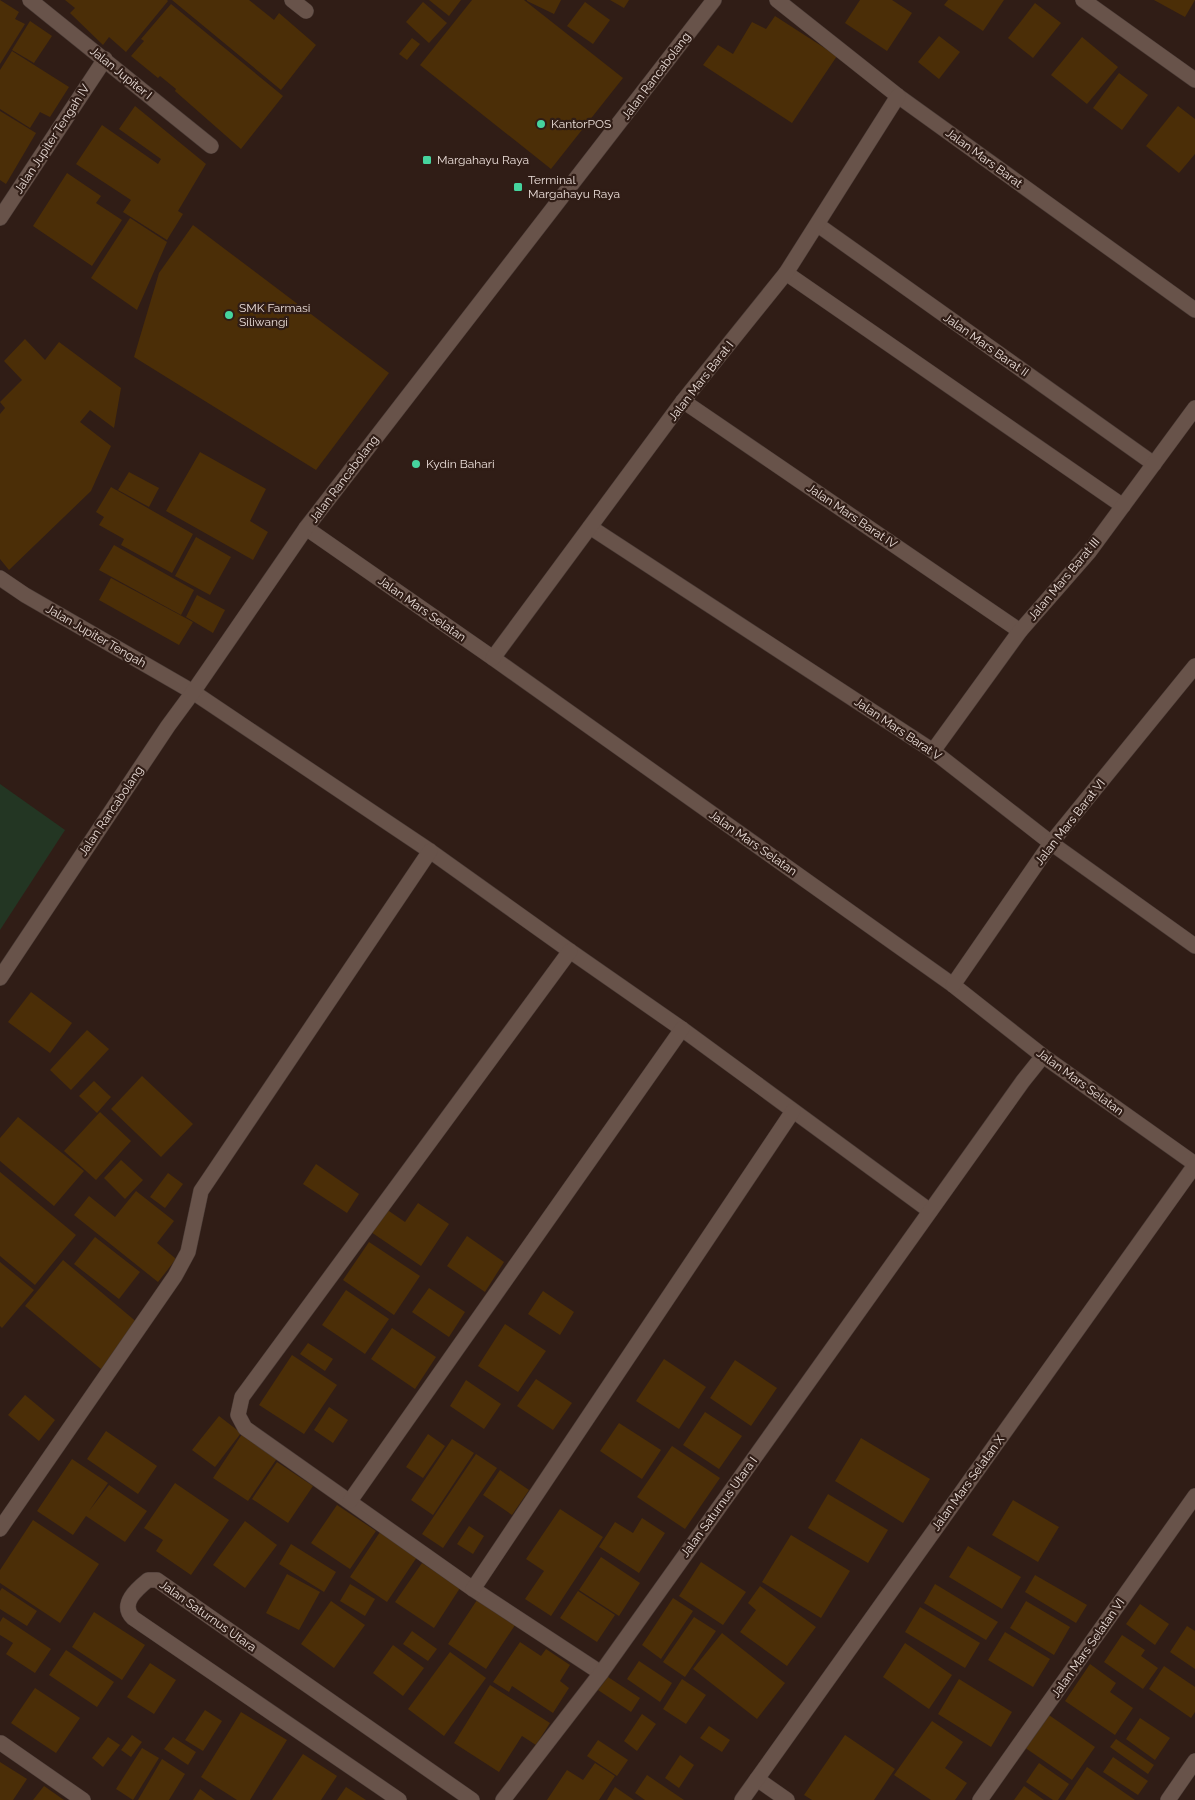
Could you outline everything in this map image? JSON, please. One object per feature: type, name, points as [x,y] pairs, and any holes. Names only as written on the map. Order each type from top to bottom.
[{"type":"street","name":"Jalan Jupiter I","points":[[30,0],[211,146]]},
{"type":"street","points":[[292,0],[306,12]]},
{"type":"street","name":"Jalan Rancabolang","points":[[0,978],[168,726],[194,692],[306,528],[714,0]]},
{"type":"street","name":"Jalan Mars Barat","points":[[777,0],[898,96],[1195,310]]},
{"type":"street","points":[[1083,0],[1195,80]]},
{"type":"street","name":"Jalan Jupiter Tengah IV","points":[[0,218],[105,59]]},
{"type":"street","name":"Jalan Mars Barat I","points":[[492,658],[683,402],[786,273],[898,96]]},
{"type":"street","name":"Jalan Mars Barat II","points":[[818,225],[1154,464]]},
{"type":"street","points":[[786,273],[1123,506]]},
{"type":"street","name":"Jalan Mars Barat IV","points":[[683,402],[1020,631]]},
{"type":"street","name":"Jalan Mars Barat III","points":[[933,751],[1020,631],[1089,552],[1195,408]]},
{"type":"street","name":"Jalan Mars Barat V","points":[[590,527],[933,751],[1051,843],[1191,943]]},
{"type":"street","name":"Jalan Mars Selatan","points":[[306,528],[953,984],[1043,1056],[1195,1165]]},
{"type":"street","name":"Jalan Jupiter Tengah","points":[[0,578],[25,595],[194,692],[430,851],[682,1029],[930,1211]]},
{"type":"street","name":"Jalan Mars Barat VI","points":[[953,984],[1051,843],[1195,666]]},
{"type":"street","points":[[0,1529],[175,1276],[188,1252],[201,1191],[430,851]]},
{"type":"street","points":[[1191,943],[1195,927]]},
{"type":"street","points":[[570,951],[242,1397],[238,1415],[245,1428],[473,1589],[601,1673]]},
{"type":"street","points":[[350,1501],[682,1029]]},
{"type":"street","name":"Jalan Saturnus Utara I","points":[[503,1800],[601,1673],[1023,1081],[1043,1056]]},
{"type":"street","points":[[473,1589],[793,1111]]},
{"type":"street","name":"Jalan Mars Selatan X","points":[[742,1800],[1195,1165]]},
{"type":"street","name":"Jalan Mars Selatan VI","points":[[980,1800],[1195,1496]]},
{"type":"street","name":"Jalan Saturnus Utara","points":[[399,1800],[133,1618],[128,1609],[128,1603],[133,1594],[148,1580],[157,1580],[472,1800]]},
{"type":"street","points":[[1,1743],[84,1800]]},
{"type":"street","points":[[1168,1800],[1195,1761]]},
{"type":"street","points":[[757,1779],[787,1800]]},
{"type":"green space","points":[[0,784],[65,830],[0,930]]},
{"type":"building","points":[[0,0],[19,12],[15,19],[25,24],[0,64]]},
{"type":"building","points":[[65,0],[168,1],[126,52],[109,37],[103,45],[70,13],[75,8]]},
{"type":"building","points":[[172,0],[249,0],[274,20],[279,13],[316,45],[281,90]]},
{"type":"building","points":[[429,0],[461,0],[449,16]]},
{"type":"building","name":"KantorPOS","points":[[472,0],[524,0],[623,78],[551,169],[420,65]]},
{"type":"building","points":[[527,0],[561,0],[554,14]]},
{"type":"building","points":[[610,0],[629,0],[624,8]]},
{"type":"building","points":[[860,0],[892,0],[912,13],[887,51],[845,23]]},
{"type":"building","points":[[948,0],[1004,0],[983,31],[944,5]]},
{"type":"building","points":[[1154,0],[1195,0],[1185,17]]},
{"type":"building","points":[[423,2],[447,23],[429,43],[406,22]]},
{"type":"building","points":[[585,2],[610,20],[593,44],[567,26]]},
{"type":"building","points":[[1035,3],[1061,23],[1033,58],[1008,38]]},
{"type":"building","points":[[171,4],[283,96],[241,149],[175,91],[176,89],[160,76],[158,78],[131,56],[144,41],[141,39]]},
{"type":"building","points":[[775,16],[837,56],[792,123],[703,65],[718,45],[733,54],[752,22],[766,29]]},
{"type":"building","points":[[30,21],[52,36],[34,63],[12,50]]},
{"type":"building","points":[[939,36],[960,52],[939,79],[918,62]]},
{"type":"building","points":[[1082,37],[1118,67],[1087,104],[1051,75]]},
{"type":"building","points":[[412,38],[420,44],[407,60],[399,54]]},
{"type":"building","points":[[12,51],[69,87],[50,117],[40,112],[30,128],[0,109],[0,70]]},
{"type":"building","points":[[1119,73],[1148,95],[1122,130],[1093,108]]},
{"type":"building","points":[[135,106],[206,164],[178,211],[183,214],[167,240],[123,212],[131,200],[76,164],[102,125],[158,164],[161,159],[119,129]]},
{"type":"building","points":[[1178,106],[1195,119],[1195,154],[1179,173],[1146,146]]},
{"type":"building","points":[[0,111],[36,133],[6,184],[0,180]]},
{"type":"building","points":[[67,173],[101,196],[96,203],[122,220],[92,266],[33,226]]},
{"type":"building","points":[[130,218],[167,242],[137,310],[91,278]]},
{"type":"building","name":"SMK Farmasi Siliwangi","points":[[193,225],[389,373],[316,470],[134,357],[159,273]]},
{"type":"building","points":[[25,339],[45,360],[59,342],[121,388],[114,428],[90,410],[80,422],[111,446],[91,491],[9,570],[0,559],[0,414],[5,408],[0,402],[22,380],[4,361]]},
{"type":"building","points":[[200,452],[266,489],[250,521],[268,532],[253,560],[166,511]]},
{"type":"building","points":[[129,472],[159,488],[149,507],[118,490]]},
{"type":"building","points":[[111,487],[193,534],[172,573],[121,545],[124,539],[99,525],[104,517],[96,512]]},
{"type":"building","points":[[196,537],[231,557],[210,595],[175,576]]},
{"type":"building","points":[[114,545],[194,590],[181,615],[99,570]]},
{"type":"building","points":[[111,578],[193,622],[179,645],[99,600]]},
{"type":"building","points":[[197,595],[225,610],[213,633],[186,617]]},
{"type":"building","points":[[31,992],[72,1023],[50,1053],[8,1022]]},
{"type":"building","points":[[87,1030],[109,1049],[71,1090],[50,1070]]},
{"type":"building","points":[[142,1076],[193,1124],[161,1157],[111,1109]]},
{"type":"building","points":[[94,1081],[111,1097],[97,1113],[79,1096]]},
{"type":"building","points":[[100,1112],[131,1141],[96,1180],[64,1151]]},
{"type":"building","points":[[18,1117],[84,1171],[54,1206],[0,1161],[0,1138]]},
{"type":"building","points":[[121,1160],[143,1180],[125,1199],[104,1178]]},
{"type":"building","points":[[316,1164],[359,1194],[347,1213],[303,1184]]},
{"type":"building","points":[[0,1172],[76,1235],[35,1285],[0,1256]]},
{"type":"building","points":[[168,1173],[183,1184],[165,1208],[150,1197]]},
{"type":"building","points":[[136,1191],[174,1221],[157,1243],[176,1259],[158,1282],[74,1215],[89,1196],[115,1217]]},
{"type":"building","points":[[418,1203],[449,1224],[421,1266],[371,1232],[386,1209],[405,1222]]},
{"type":"building","points":[[467,1236],[504,1262],[485,1292],[447,1266]]},
{"type":"building","points":[[95,1237],[140,1272],[119,1299],[74,1264]]},
{"type":"building","points":[[369,1242],[420,1276],[394,1315],[343,1280]]},
{"type":"building","points":[[63,1260],[139,1324],[101,1369],[25,1306]]},
{"type":"building","points":[[0,1262],[34,1290],[2,1328],[0,1326]]},
{"type":"building","points":[[429,1288],[465,1312],[449,1337],[412,1312]]},
{"type":"building","points":[[346,1290],[389,1319],[365,1354],[322,1325]]},
{"type":"building","points":[[543,1291],[574,1312],[560,1335],[528,1314]]},
{"type":"building","points":[[505,1324],[546,1351],[518,1392],[478,1366]]},
{"type":"building","points":[[392,1328],[436,1357],[415,1389],[371,1359]]},
{"type":"building","points":[[308,1343],[333,1359],[325,1371],[300,1354]]},
{"type":"building","points":[[292,1355],[337,1385],[304,1434],[259,1405]]},
{"type":"building","points":[[664,1359],[706,1387],[679,1429],[636,1401]]},
{"type":"building","points":[[735,1360],[777,1388],[751,1426],[710,1398]]},
{"type":"building","points":[[536,1379],[572,1403],[553,1430],[517,1406]]},
{"type":"building","points":[[466,1380],[501,1404],[484,1429],[450,1406]]},
{"type":"building","points":[[25,1395],[55,1420],[39,1441],[8,1415]]},
{"type":"building","points":[[329,1407],[348,1420],[333,1443],[314,1430]]},
{"type":"building","points":[[705,1412],[742,1436],[719,1469],[683,1445]]},
{"type":"building","points":[[219,1416],[241,1433],[215,1467],[192,1450]]},
{"type":"building","points":[[619,1423],[661,1450],[642,1479],[600,1451]]},
{"type":"building","points":[[106,1431],[157,1466],[138,1494],[87,1459]]},
{"type":"building","points":[[244,1431],[280,1454],[248,1501],[213,1478]]},
{"type":"building","points":[[428,1434],[445,1446],[423,1478],[406,1467]]},
{"type":"building","points":[[861,1438],[930,1479],[903,1523],[835,1481]]},
{"type":"building","points":[[452,1439],[474,1453],[433,1515],[411,1500]]},
{"type":"building","points":[[672,1446],[720,1478],[685,1529],[637,1497]]},
{"type":"building","points":[[476,1454],[497,1468],[443,1548],[422,1534]]},
{"type":"building","points":[[72,1459],[108,1483],[89,1511],[109,1485],[147,1511],[125,1542],[86,1516],[73,1535],[37,1511]]},
{"type":"building","points":[[277,1462],[313,1486],[288,1523],[252,1499]]},
{"type":"building","points":[[500,1470],[529,1490],[512,1515],[483,1495]]},
{"type":"building","points":[[175,1483],[229,1520],[191,1575],[156,1551],[163,1540],[144,1528]]},
{"type":"building","points":[[828,1494],[888,1530],[868,1563],[808,1528]]},
{"type":"building","points":[[1013,1500],[1059,1527],[1038,1562],[992,1535]]},
{"type":"building","points":[[337,1505],[376,1531],[350,1569],[311,1543]]},
{"type":"building","points":[[560,1509],[603,1537],[551,1616],[525,1599],[544,1571],[526,1559]]},
{"type":"building","points":[[642,1518],[665,1533],[639,1573],[599,1547],[615,1522],[633,1533]]},
{"type":"building","points":[[33,1520],[99,1564],[60,1623],[0,1583],[0,1570]]},
{"type":"building","points":[[245,1521],[277,1545],[245,1588],[213,1565]]},
{"type":"building","points":[[469,1526],[484,1536],[473,1554],[457,1544]]},
{"type":"building","points":[[380,1532],[417,1557],[387,1602],[350,1577]]},
{"type":"building","points":[[791,1535],[850,1571],[821,1618],[762,1582]]},
{"type":"building","points":[[291,1544],[336,1572],[324,1592],[279,1564]]},
{"type":"building","points":[[968,1546],[1021,1577],[1002,1609],[949,1577]]},
{"type":"building","points":[[601,1557],[640,1583],[619,1616],[579,1590]]},
{"type":"building","points":[[701,1562],[746,1592],[723,1625],[679,1596]]},
{"type":"building","points":[[422,1563],[460,1588],[434,1628],[395,1602]]},
{"type":"building","points":[[287,1574],[320,1592],[299,1630],[266,1613]]},
{"type":"building","points":[[1035,1575],[1087,1605],[1076,1623],[1025,1592]]},
{"type":"building","points":[[350,1584],[375,1599],[365,1616],[340,1601]]},
{"type":"building","points":[[935,1584],[998,1622],[986,1640],[924,1603]]},
{"type":"building","points":[[760,1586],[816,1627],[787,1666],[740,1632],[756,1610],[748,1603]]},
{"type":"building","points":[[2,1588],[37,1611],[27,1626],[0,1609],[0,1591]]},
{"type":"building","points":[[578,1591],[615,1615],[597,1642],[560,1618]]},
{"type":"building","points":[[479,1597],[517,1622],[486,1669],[448,1644]]},
{"type":"building","points":[[673,1598],[693,1611],[661,1659],[642,1645]]},
{"type":"building","points":[[331,1601],[365,1625],[334,1668],[301,1644]]},
{"type":"building","points":[[1026,1601],[1070,1627],[1054,1655],[1010,1628]]},
{"type":"building","points":[[1140,1604],[1169,1624],[1155,1645],[1126,1624]]},
{"type":"building","points":[[920,1607],[980,1643],[965,1668],[905,1632]]},
{"type":"building","points":[[94,1612],[145,1645],[122,1680],[72,1647]]},
{"type":"building","points":[[3,1617],[51,1649],[35,1673],[6,1654],[13,1643],[0,1635],[0,1622]]},
{"type":"building","points":[[694,1617],[716,1631],[685,1677],[663,1662]]},
{"type":"building","points":[[1187,1626],[1195,1631],[1195,1669],[1170,1652]]},
{"type":"building","points":[[412,1631],[437,1649],[428,1661],[403,1644]]},
{"type":"building","points":[[1005,1632],[1050,1659],[1033,1687],[988,1660]]},
{"type":"building","points":[[722,1633],[785,1683],[757,1719],[693,1669]]},
{"type":"building","points":[[1122,1635],[1145,1650],[1141,1656],[1158,1668],[1143,1689],[1104,1662]]},
{"type":"building","points":[[520,1642],[541,1656],[546,1649],[570,1665],[560,1681],[569,1688],[553,1713],[512,1686],[509,1692],[493,1682]]},
{"type":"building","points":[[905,1643],[952,1675],[929,1709],[883,1677]]},
{"type":"building","points":[[393,1645],[424,1668],[403,1696],[373,1673]]},
{"type":"building","points":[[66,1650],[114,1682],[97,1707],[49,1675]]},
{"type":"building","points":[[450,1652],[486,1678],[444,1736],[408,1709]]},
{"type":"building","points":[[639,1661],[672,1683],[660,1702],[627,1679]]},
{"type":"building","points":[[150,1663],[176,1680],[154,1714],[127,1697]]},
{"type":"building","points":[[1090,1664],[1116,1683],[1110,1692],[1133,1708],[1115,1735],[1065,1701]]},
{"type":"building","points":[[1164,1666],[1195,1687],[1195,1712],[1191,1718],[1149,1689]]},
{"type":"building","points":[[608,1677],[640,1698],[631,1712],[598,1690]]},
{"type":"building","points":[[682,1679],[706,1695],[686,1724],[663,1709]]},
{"type":"building","points":[[959,1679],[1012,1712],[991,1747],[938,1714]]},
{"type":"building","points":[[490,1685],[550,1723],[536,1745],[522,1736],[499,1772],[454,1743]]},
{"type":"building","points":[[35,1688],[80,1718],[56,1753],[11,1723]]},
{"type":"building","points":[[205,1710],[222,1721],[203,1751],[185,1740]]},
{"type":"building","points":[[241,1712],[287,1740],[250,1800],[237,1800],[201,1777]]},
{"type":"building","points":[[1046,1713],[1095,1747],[1072,1780],[1024,1747]]},
{"type":"building","points":[[642,1714],[656,1724],[637,1751],[624,1741]]},
{"type":"building","points":[[1140,1718],[1170,1738],[1155,1760],[1126,1739]]},
{"type":"building","points":[[932,1721],[963,1742],[945,1768],[967,1783],[955,1800],[931,1800],[894,1775]]},
{"type":"building","points":[[709,1726],[730,1740],[722,1752],[700,1738]]},
{"type":"building","points":[[132,1735],[142,1742],[131,1757],[121,1750]]},
{"type":"building","points":[[845,1735],[895,1769],[874,1800],[812,1800],[804,1795]]},
{"type":"building","points":[[108,1737],[120,1745],[103,1767],[92,1758]]},
{"type":"building","points":[[173,1737],[196,1752],[188,1765],[164,1749]]},
{"type":"building","points":[[1116,1739],[1154,1765],[1148,1774],[1110,1747]]},
{"type":"building","points":[[598,1740],[628,1760],[617,1776],[587,1756]]},
{"type":"building","points":[[142,1748],[159,1758],[133,1800],[116,1789]]},
{"type":"building","points":[[303,1754],[337,1776],[321,1800],[272,1800]]},
{"type":"building","points":[[680,1755],[694,1765],[679,1788],[665,1778]]},
{"type":"building","points":[[1113,1757],[1148,1781],[1138,1795],[1103,1772]]},
{"type":"building","points":[[162,1759],[185,1774],[169,1800],[138,1800]]},
{"type":"building","points":[[0,1762],[27,1779],[13,1800],[0,1800]]},
{"type":"building","points":[[595,1763],[615,1776],[599,1800],[547,1800],[567,1770],[583,1780]]},
{"type":"building","points":[[1039,1763],[1069,1784],[1058,1800],[1053,1800],[1026,1782]]},
{"type":"building","points":[[1087,1767],[1135,1800],[1065,1800]]},
{"type":"building","points":[[647,1775],[684,1800],[645,1800],[635,1793]]},
{"type":"building","points":[[44,1786],[64,1800],[33,1800]]},
{"type":"building","points":[[1024,1786],[1044,1800],[1014,1800]]},
{"type":"building","points":[[346,1787],[366,1800],[337,1800]]},
{"type":"building","points":[[615,1787],[634,1800],[607,1800]]},
{"type":"building","points":[[200,1789],[215,1800],[193,1800]]},
{"type":"place","name":"KantorPOS","points":[[541,124]]},
{"type":"place","name":"Margahayu Raya","points":[[427,160]]},
{"type":"place","name":"Terminal Margahayu Raya","points":[[518,187]]},
{"type":"place","name":"SMK Farmasi Siliwangi","points":[[229,315]]},
{"type":"place","name":"Kydin Bahari","points":[[416,464]]}]
